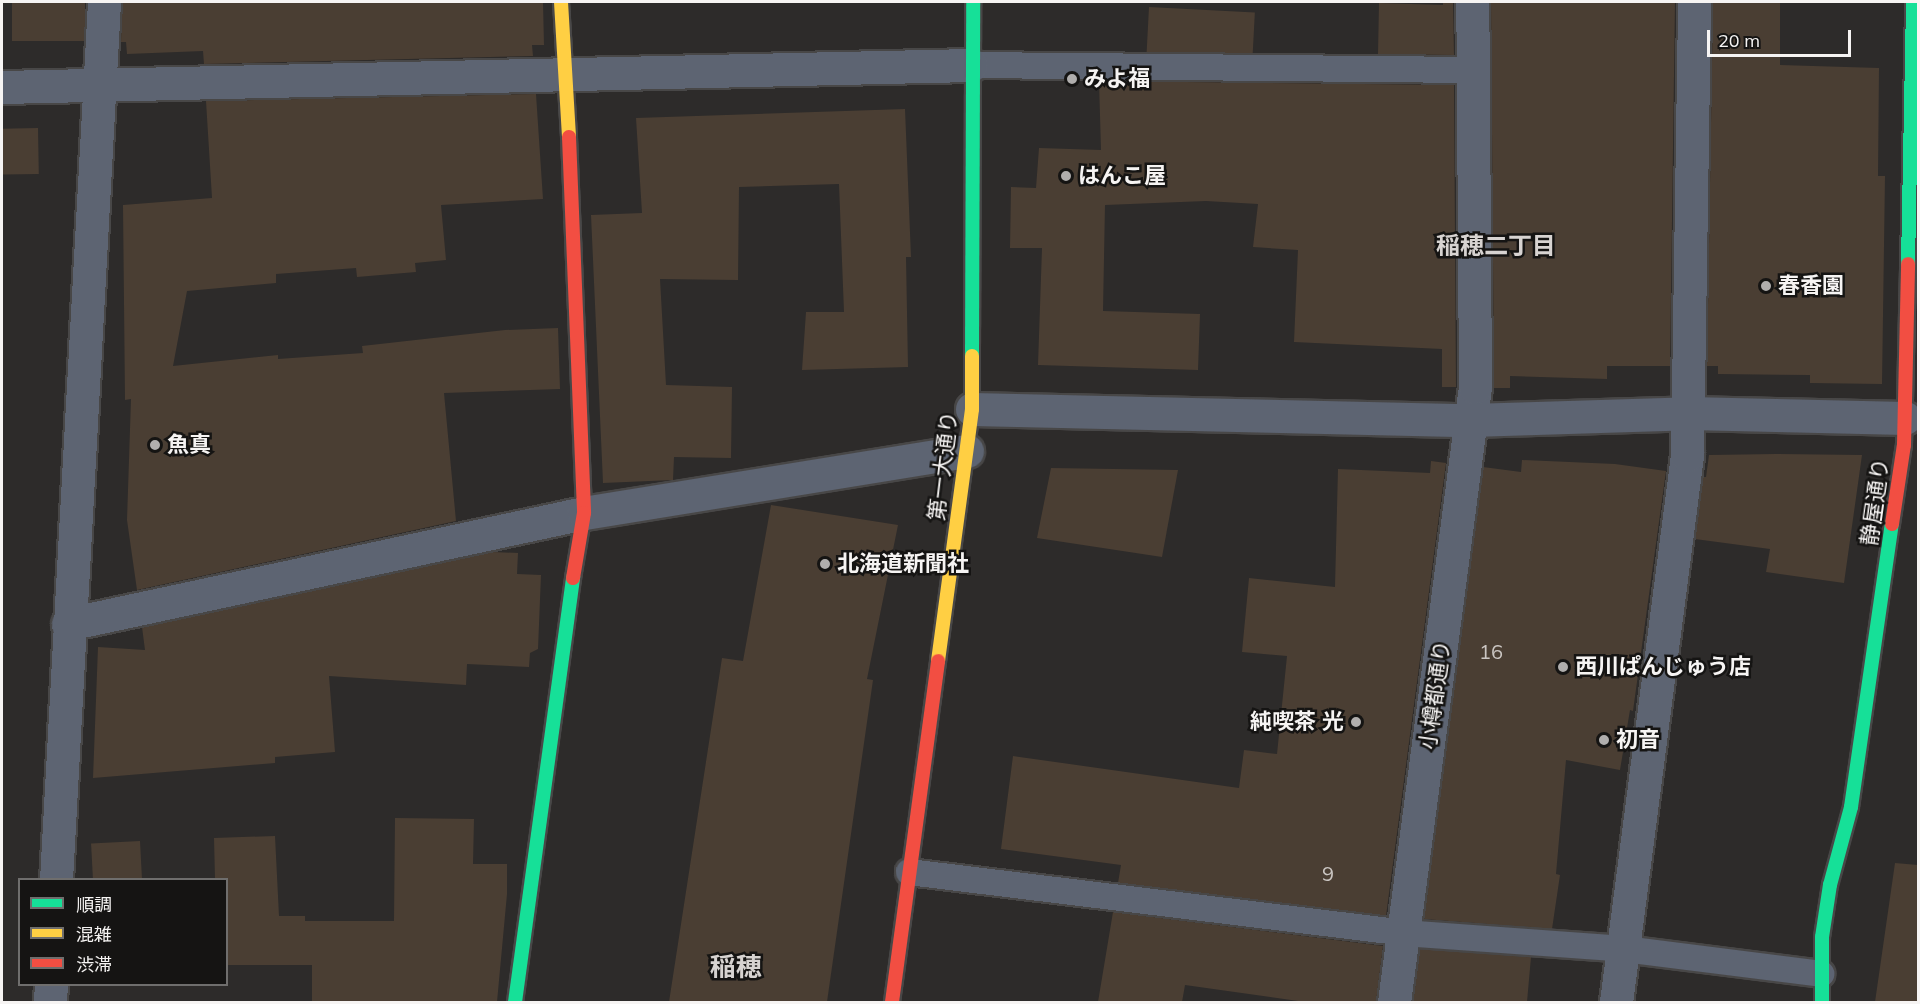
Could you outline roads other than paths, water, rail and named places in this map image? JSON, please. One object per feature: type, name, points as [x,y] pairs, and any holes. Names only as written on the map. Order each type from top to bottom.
[{"type":"street","points":[[56,878],[68,624],[104,2]]},
{"type":"street","points":[[515,1002],[573,570],[584,513],[567,74],[561,2]]},
{"type":"street","name":"第一大通り","points":[[892,1002],[972,409],[971,65],[973,2]]},
{"type":"street","name":"小樽都通り","points":[[1394,1002],[1475,387],[1473,2]]},
{"type":"street","points":[[1616,1002],[1687,455],[1694,2]]},
{"type":"street","name":"静屋通り","points":[[1822,1002],[1822,937],[1830,885],[1851,807],[1904,445],[1912,418],[1913,2]]},
{"type":"street","points":[[2,87],[971,65]]},
{"type":"street","points":[[972,409],[1471,420],[1689,413],[1912,418]]},
{"type":"street","points":[[68,624],[584,513],[967,451]]},
{"type":"street","points":[[50,1002],[51,986]]},
{"type":"lane","points":[[971,65],[1473,70]]},
{"type":"lane","points":[[909,872],[1403,933],[1624,949],[1821,974]]},
{"type":"place","name":"みよ福","points":[[1072,79]]},
{"type":"place","name":"はんこ屋","points":[[1066,176]]},
{"type":"place","name":"春香園","points":[[1766,286]]},
{"type":"place","name":"魚真","points":[[155,445]]},
{"type":"place","name":"北海道新聞社","points":[[825,564]]},
{"type":"place","name":"西川ぱんじゅう店","points":[[1563,667]]},
{"type":"place","name":"純喫茶 光","points":[[1356,722]]},
{"type":"place","name":"初音","points":[[1604,740]]},
{"type":"district","name":"稲穂二丁目","points":[[1496,246]]},
{"type":"district","name":"稲穂","points":[[736,967]]}]
